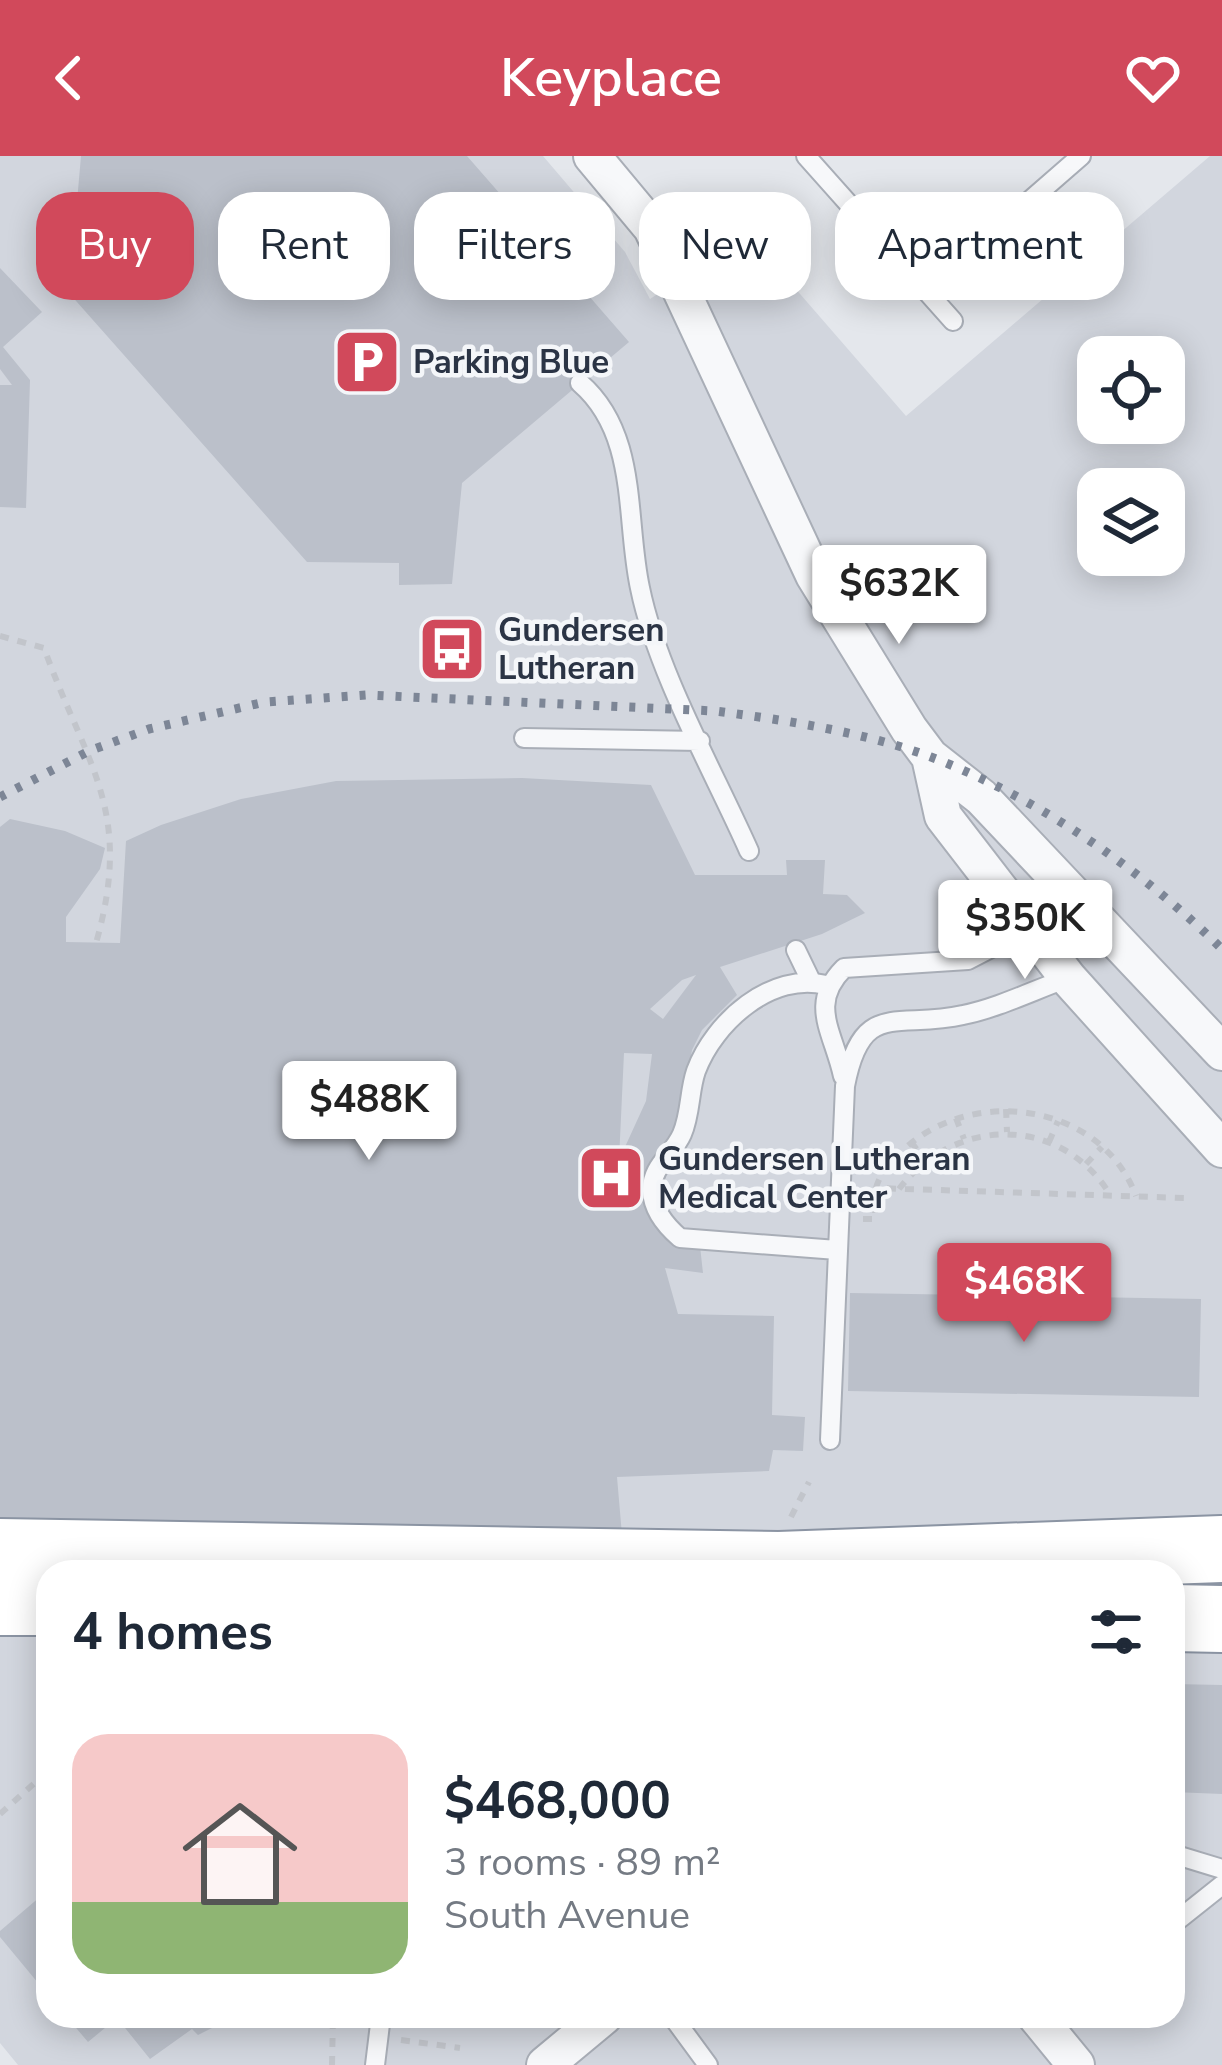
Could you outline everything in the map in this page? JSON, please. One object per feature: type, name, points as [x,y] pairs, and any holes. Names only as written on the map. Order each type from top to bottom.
[{"type":"highway","points":[[917,1560],[1222,1549]]},
{"type":"highway","points":[[0,1552],[479,1560]]},
{"type":"highway","points":[[0,1602],[36,1602]]},
{"type":"highway","points":[[1185,1618],[1222,1619]]},
{"type":"street","points":[[592,156],[652,228],[814,575],[930,757],[944,816],[1068,978],[1222,1150]]},
{"type":"street","points":[[930,757],[981,796],[1222,1052]]},
{"type":"street","points":[[545,2065],[590,2028]]},
{"type":"street","points":[[1051,2028],[1076,2065]]},
{"type":"lane","points":[[806,156],[838,192]]},
{"type":"lane","points":[[1040,192],[1081,156]]},
{"type":"lane","points":[[934,300],[953,321]]},
{"type":"lane","points":[[580,383],[600,401],[617,434],[640,592],[748,851]]},
{"type":"lane","points":[[524,738],[700,741]]},
{"type":"lane","points":[[836,1250],[680,1238],[666,1226],[652,1192],[654,1176],[685,1129],[694,1076],[707,1048],[757,998],[819,983],[844,968],[968,960],[1028,929]]},
{"type":"lane","points":[[796,950],[819,983],[845,1087]]},
{"type":"lane","points":[[830,1440],[845,1087],[853,1047],[873,1029],[900,1018],[962,1016],[1068,978]]},
{"type":"lane","points":[[1185,1858],[1222,1869]]},
{"type":"lane","points":[[1185,1914],[1222,1885]]},
{"type":"lane","points":[[375,2065],[380,2028]]},
{"type":"lane","points":[[681,2028],[709,2065]]},
{"type":"path","points":[[0,636],[44,648],[89,751],[112,831],[114,866],[96,943]]},
{"type":"path","points":[[1006,1109],[1007,1132]]},
{"type":"path","points":[[875,1219],[879,1178],[911,1142],[956,1118],[1006,1109],[1058,1120],[1102,1147],[1136,1196]]},
{"type":"path","points":[[956,1118],[964,1138]]},
{"type":"path","points":[[1048,1142],[1058,1120]]},
{"type":"path","points":[[899,1189],[926,1160],[964,1138],[1007,1132],[1048,1142],[1086,1164],[1111,1196]]},
{"type":"path","points":[[911,1142],[926,1160]]},
{"type":"path","points":[[1086,1164],[1102,1147]]},
{"type":"path","points":[[876,1188],[1184,1198]]},
{"type":"path","points":[[784,1525],[809,1482]]},
{"type":"path","points":[[0,1814],[36,1782]]},
{"type":"path","points":[[332,2065],[333,2028]]},
{"type":"path","points":[[391,2038],[460,2048]]},
{"type":"shaded area","name":"Gundersen Lutheran Medical Center","points":[[0,156],[543,156],[574,192],[414,192],[414,300],[615,300],[615,240],[639,278],[639,300],[805,300],[906,416],[1042,300],[1124,300],[1124,230],[1210,156],[1222,156],[1222,2065],[18,2065],[0,2043]]},
{"type":"building","name":"Parking Blue","points":[[81,156],[467,156],[498,192],[414,192],[414,300],[592,300],[629,342],[462,483],[452,584],[399,585],[399,563],[307,562],[75,300],[194,300],[194,192],[78,192]]},
{"type":"building","points":[[0,268],[42,312],[3,347],[30,380],[26,508],[0,507],[0,385],[12,385],[0,369]]},
{"type":"building","name":"Gundersen Lutheran Medical Center","points":[[522,778],[651,785],[695,875],[787,875],[786,860],[825,860],[823,894],[847,895],[865,913],[822,934],[720,967],[737,995],[702,1030],[692,1050],[679,1124],[653,1168],[659,1220],[699,1237],[703,1273],[665,1268],[678,1314],[774,1316],[772,1415],[805,1417],[803,1451],[773,1450],[769,1471],[617,1477],[622,1535],[0,1521],[0,827],[10,819],[65,831],[105,848],[100,869],[66,917],[66,942],[120,943],[126,841],[241,799],[336,781]],"holes":[[[696,975],[663,1019],[650,1009],[682,980]],[[624,1053],[652,1054],[646,1101],[619,1160]]]},
{"type":"building","points":[[850,1293],[1201,1299],[1199,1397],[848,1391]]},
{"type":"building","points":[[1185,1684],[1222,1685],[1222,1794],[1185,1792]]},
{"type":"building","points":[[36,1900],[36,1980],[0,1937],[0,1931]]},
{"type":"building","points":[[76,2028],[105,2028],[88,2042]]},
{"type":"building","points":[[125,2028],[212,2028],[198,2035],[192,2029],[150,2059]]},
{"type":"railway","points":[[0,797],[89,751],[149,729],[265,702],[366,695],[715,711],[852,734],[905,748],[971,774],[1086,838],[1157,891],[1222,949]]},
{"type":"place","name":"Parking Blue","points":[[367,362]]},
{"type":"place","name":"Gundersen Lutheran","points":[[452,649]]},
{"type":"place","name":"Gundersen Lutheran Medical Center","points":[[611,1178]]}]
